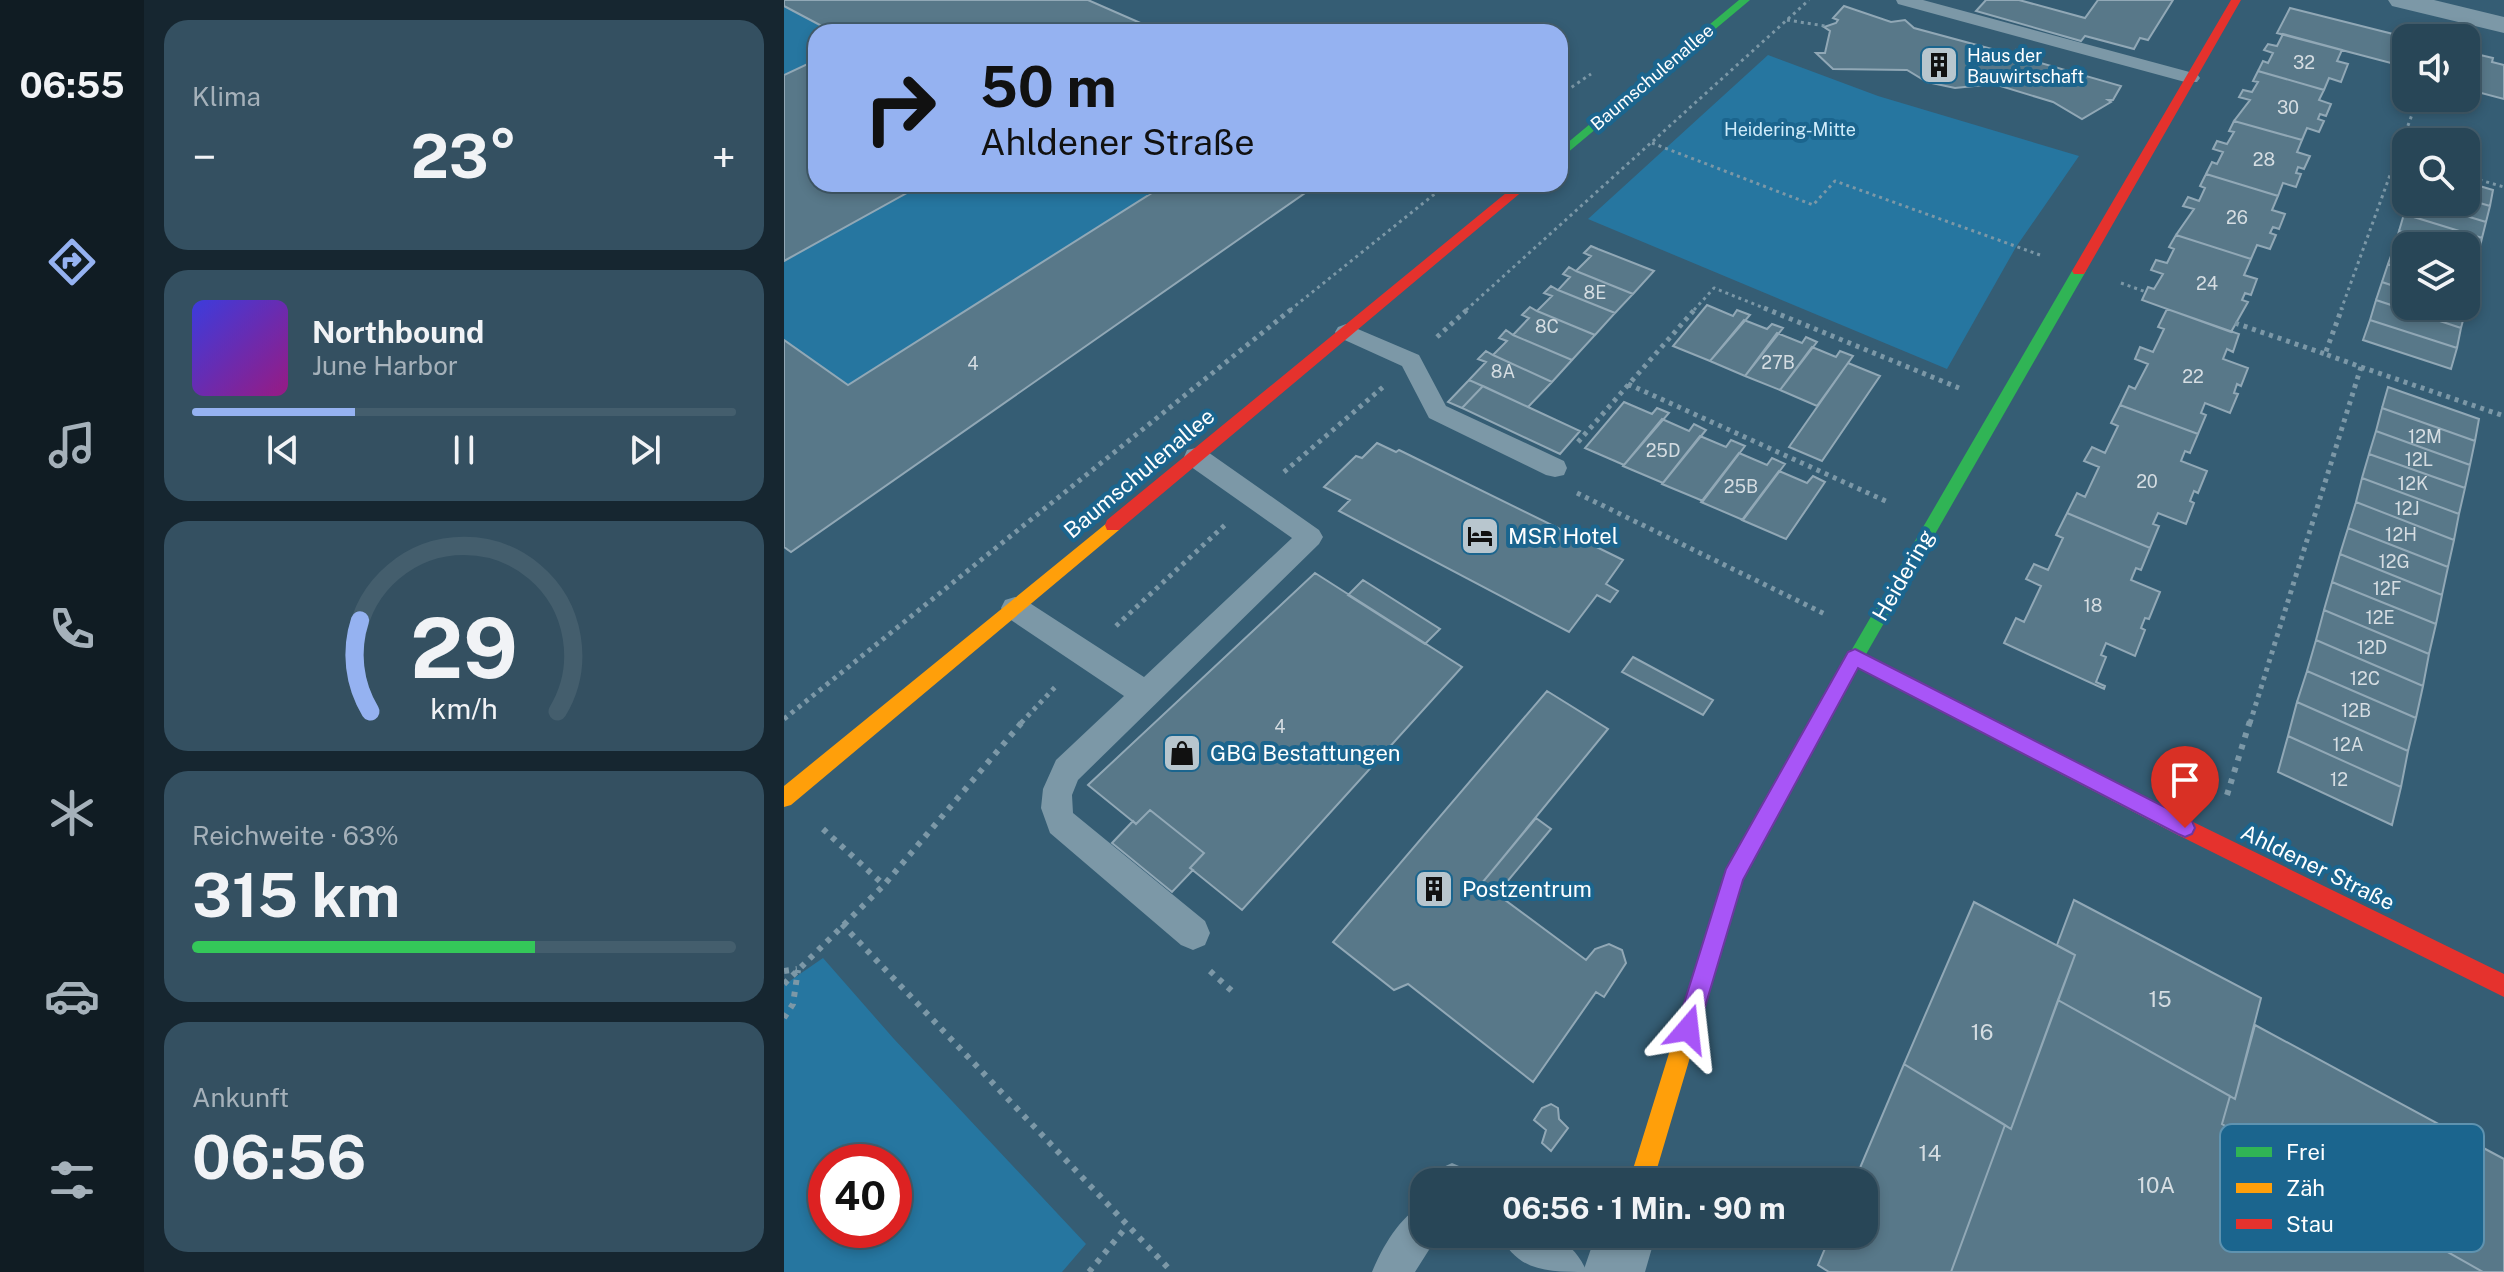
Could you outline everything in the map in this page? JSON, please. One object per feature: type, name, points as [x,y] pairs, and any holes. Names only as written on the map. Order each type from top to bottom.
[{"type":"street","name":"Baumschulenallee","points":[[1568,148],[1745,0]]},
{"type":"street","name":"Heidering","points":[[1645,1168],[1734,876],[1855,657],[2236,0]]},
{"type":"street","points":[[2401,0],[2504,25]]},
{"type":"street","name":"Baumschulenallee","points":[[785,797],[1515,192]]},
{"type":"street","name":"Ahldener Straße","points":[[1855,657],[2212,842],[2504,986]]},
{"type":"street","points":[[1614,1272],[1622,1248]]},
{"type":"lane","points":[[1904,0],[2191,78]]},
{"type":"lane","points":[[2033,42],[2128,69],[2154,68]]},
{"type":"lane","points":[[1346,332],[1411,361],[1437,412],[1555,468]]},
{"type":"lane","points":[[1193,933],[1061,822],[1055,809],[1056,789],[1067,770],[1310,537],[1196,457]]},
{"type":"lane","points":[[1015,608],[1144,693]]},
{"type":"lane","points":[[1392,1272],[1410,1245]]},
{"type":"lane","points":[[1537,1248],[1567,1272]]},
{"type":"path","points":[[784,984],[884,885],[1001,744],[1085,655],[1254,498],[1411,361],[1809,0]]},
{"type":"path","points":[[1787,20],[1825,26]]},
{"type":"path","points":[[1652,143],[1813,205],[1835,181],[2146,292]]},
{"type":"path","points":[[2325,354],[2392,164]]},
{"type":"path","points":[[2480,180],[2504,187]]},
{"type":"path","points":[[784,719],[1437,192]]},
{"type":"path","points":[[1868,636],[1546,478],[1714,288],[2001,405]]},
{"type":"path","points":[[2235,323],[2504,416]]},
{"type":"path","points":[[2212,842],[2361,367]]},
{"type":"path","points":[[1628,384],[1933,523]]},
{"type":"path","points":[[785,797],[884,885]]},
{"type":"path","points":[[842,924],[1172,1272]]},
{"type":"path","points":[[784,971],[798,969]]},
{"type":"path","points":[[784,1018],[793,1004],[798,969]]},
{"type":"path","points":[[1089,1272],[1127,1226]]},
{"type":"green space","points":[[784,6],[818,24],[808,24],[808,64],[784,75]]},
{"type":"green space","name":"Heidering-Mitte","points":[[1768,55],[1878,96],[2079,156],[2016,247],[1947,369],[1588,219]]},
{"type":"green space","points":[[909,192],[1150,194],[848,385],[784,340],[784,261]]},
{"type":"green space","points":[[823,958],[894,1039],[1086,1244],[1062,1272],[784,1272],[784,985]]},
{"type":"building","points":[[784,0],[1088,0],[1143,24],[818,24],[784,6]]},
{"type":"building","points":[[1986,0],[2019,0],[2085,18],[2098,0],[2173,0],[2148,40],[2140,38],[2134,49],[2085,36],[2081,41],[1976,11]]},
{"type":"building","name":"Haus der Bauwirtschaft","points":[[1844,6],[1891,22],[1905,20],[1914,28],[2014,55],[2016,50],[2039,59],[2037,62],[2121,86],[2113,100],[2108,100],[2111,102],[2082,119],[2053,102],[1994,84],[1955,88],[1927,82],[1907,70],[1833,69],[1816,53],[1825,53],[1830,31],[1824,27],[1836,23],[1838,20],[1833,18]]},
{"type":"building","points":[[2290,8],[2392,34],[2392,63],[2277,33]]},
{"type":"building","points":[[2283,34],[2342,50],[2337,61],[2348,64],[2341,82],[2329,78],[2324,90],[2258,71],[2263,61],[2268,63],[2273,53],[2264,50],[2268,44],[2277,46]]},
{"type":"building","points":[[2480,55],[2504,65],[2504,99],[2480,93]]},
{"type":"building","points":[[808,64],[808,192],[909,192],[784,261],[784,75]]},
{"type":"building","points":[[2258,71],[2324,90],[2319,100],[2331,104],[2326,116],[2320,114],[2318,119],[2324,121],[2319,132],[2307,128],[2302,140],[2234,121],[2250,100],[2239,97],[2243,90],[2252,92],[2258,82],[2253,81]]},
{"type":"building","points":[[2234,121],[2302,140],[2297,152],[2310,156],[2304,169],[2298,167],[2296,173],[2301,174],[2296,187],[2283,183],[2278,196],[2206,174],[2212,162],[2217,164],[2223,152],[2213,149],[2217,141],[2227,144],[2234,132],[2229,131]]},
{"type":"building","points":[[2206,174],[2278,196],[2272,210],[2285,214],[2279,229],[2273,227],[2270,233],[2276,235],[2270,249],[2257,245],[2251,259],[2176,235],[2194,209],[2183,206],[2188,197],[2199,201],[2205,188],[2200,186]]},
{"type":"building","points":[[2480,186],[2493,190],[2490,206],[2480,203]]},
{"type":"building","points":[[1146,192],[1307,192],[791,552],[784,547],[784,340],[848,385],[1150,194]]},
{"type":"building","points":[[2480,203],[2490,206],[2486,222],[2466,216],[2480,216]]},
{"type":"building","points":[[2403,216],[2410,216],[2462,232],[2402,232],[2399,231]]},
{"type":"building","points":[[2410,216],[2466,216],[2486,222],[2482,238],[2480,232],[2462,232]]},
{"type":"building","points":[[2176,235],[2251,259],[2244,275],[2257,279],[2251,295],[2245,293],[2242,300],[2248,302],[2231,332],[2142,300],[2148,287],[2154,289],[2163,274],[2151,270],[2156,260],[2167,263],[2174,249],[2169,247]]},
{"type":"building","points":[[1591,246],[1654,271],[1633,294],[1576,271],[1591,256],[1584,253]]},
{"type":"building","points":[[2388,264],[2392,265],[2392,285],[2382,282]]},
{"type":"building","points":[[1569,267],[1633,294],[1615,313],[1558,290],[1570,277],[1563,274]]},
{"type":"building","points":[[2382,282],[2392,285],[2392,305],[2376,300]]},
{"type":"building","points":[[1551,286],[1615,313],[1595,335],[1537,311],[1552,296],[1544,293]]},
{"type":"building","points":[[2376,300],[2392,305],[2392,320],[2437,320],[2461,328],[2457,348],[2370,320]]},
{"type":"building","points":[[1707,305],[1733,316],[1737,310],[1750,315],[1710,361],[1673,346]]},
{"type":"building","points":[[1530,307],[1595,335],[1572,360],[1513,335],[1529,318],[1522,315]]},
{"type":"building","points":[[2167,309],[2239,334],[2233,352],[2227,349],[2223,359],[2248,368],[2241,386],[2237,384],[2234,393],[2238,394],[2230,413],[2205,403],[2201,413],[2206,415],[2198,434],[2120,405],[2129,386],[2135,389],[2148,364],[2135,359],[2140,347],[2153,352],[2164,329],[2158,327]]},
{"type":"building","points":[[1744,320],[1767,329],[1772,324],[1783,328],[1745,376],[1710,361]]},
{"type":"building","points":[[2370,320],[2457,348],[2451,369],[2363,340]]},
{"type":"building","points":[[2437,320],[2463,320],[2461,328]]},
{"type":"building","points":[[1506,330],[1572,360],[1552,382],[1493,355],[1507,341],[1499,338]]},
{"type":"building","points":[[1777,333],[1802,343],[1806,337],[1817,342],[1780,390],[1745,376]]},
{"type":"building","points":[[1812,347],[1836,357],[1840,351],[1853,356],[1817,406],[1780,390]]},
{"type":"building","points":[[1486,351],[1552,382],[1528,407],[1469,380],[1486,362],[1478,359]]},
{"type":"building","points":[[1848,363],[1880,376],[1822,461],[1789,447]]},
{"type":"building","points":[[1469,380],[1483,386],[1462,408],[1448,402]]},
{"type":"building","points":[[1483,386],[1580,431],[1560,454],[1462,408]]},
{"type":"building","points":[[2388,387],[2479,419],[2475,441],[2382,408]]},
{"type":"building","points":[[1624,402],[1652,414],[1657,408],[1669,413],[1624,465],[1585,448]]},
{"type":"building","points":[[2120,405],[2198,434],[2190,453],[2185,451],[2181,461],[2207,471],[2198,493],[2194,491],[2190,501],[2194,503],[2186,524],[2158,513],[2153,524],[2159,526],[2150,548],[2067,513],[2077,493],[2085,497],[2099,467],[2084,461],[2092,447],[2105,453],[2118,426],[2111,423]]},
{"type":"building","points":[[2382,408],[2475,441],[2470,465],[2376,431]]},
{"type":"building","points":[[1662,419],[1689,431],[1694,424],[1706,430],[1663,483],[1623,466]]},
{"type":"building","points":[[2376,431],[2470,465],[2465,488],[2369,454]]},
{"type":"building","points":[[1700,436],[1726,447],[1731,440],[1745,446],[1703,501],[1662,484]]},
{"type":"building","name":"MSR Hotel","points":[[1377,443],[1396,452],[1399,450],[1623,560],[1606,584],[1618,591],[1610,602],[1597,595],[1569,632],[1339,511],[1350,500],[1324,487],[1356,456],[1362,458]]},
{"type":"building","points":[[1739,453],[1767,465],[1772,458],[1785,464],[1743,520],[1701,502]]},
{"type":"building","points":[[2369,454],[2465,488],[2459,514],[2362,478]]},
{"type":"building","points":[[1779,471],[1807,483],[1813,476],[1825,482],[1786,539],[1742,520]]},
{"type":"building","points":[[2362,478],[2459,514],[2454,540],[2356,502]]},
{"type":"building","points":[[2356,502],[2454,540],[2448,567],[2348,528]]},
{"type":"building","points":[[2067,513],[2150,548],[2141,570],[2136,568],[2131,580],[2160,592],[2149,619],[2145,618],[2141,628],[2145,630],[2135,656],[2106,643],[2101,655],[2106,657],[2096,682],[2105,686],[2104,689],[2004,643],[2016,618],[2024,622],[2041,586],[2026,579],[2034,564],[2048,570],[2063,538],[2056,535]]},
{"type":"building","points":[[2348,528],[2448,567],[2442,595],[2340,554]]},
{"type":"building","points":[[2340,554],[2442,595],[2436,624],[2332,582]]},
{"type":"building","points":[[1315,573],[1462,667],[1242,910],[1190,868],[1204,853],[1150,810],[1136,824],[1088,785]]},
{"type":"building","points":[[1363,580],[1440,629],[1425,644],[1348,595]]},
{"type":"building","points":[[2332,582],[2436,624],[2429,654],[2324,610]]},
{"type":"building","points":[[2324,610],[2429,654],[2423,686],[2316,640]]},
{"type":"building","points":[[2316,640],[2423,686],[2416,718],[2307,671]]},
{"type":"building","points":[[1633,657],[1713,700],[1703,715],[1622,672]]},
{"type":"building","points":[[2307,671],[2416,718],[2408,751],[2297,702]]},
{"type":"building","name":"Postzentrum","points":[[1547,691],[1608,729],[1482,883],[1586,960],[1595,949],[1609,944],[1622,950],[1626,963],[1604,997],[1596,992],[1533,1082],[1408,984],[1394,990],[1333,942]]},
{"type":"building","points":[[2297,702],[2408,751],[2401,787],[2288,736]]},
{"type":"building","points":[[2288,736],[2401,787],[2392,825],[2278,772]]},
{"type":"building","points":[[1150,810],[1204,853],[1172,892],[1112,843],[1133,821],[1136,824]]},
{"type":"building","points":[[1536,818],[1551,829],[1496,895],[1482,883]]},
{"type":"building","points":[[2074,900],[2261,998],[2235,1099],[2058,1000],[2075,955],[2057,945]]},
{"type":"building","points":[[1974,902],[2075,955],[2011,1129],[1904,1064]]},
{"type":"building","points":[[2058,1000],[2230,1096],[2220,1124],[2220,1252],[2448,1252],[2483,1272],[1951,1272],[2005,1125],[2011,1129]]},
{"type":"building","points":[[2255,1025],[2439,1124],[2222,1124],[2230,1096],[2235,1099]]},
{"type":"building","points":[[1904,1064],[2005,1125],[1951,1272],[1829,1272],[1818,1265],[1825,1248],[1878,1248],[1878,1168],[1860,1168]]},
{"type":"building","points":[[1551,1104],[1558,1108],[1559,1119],[1568,1128],[1551,1151],[1542,1143],[1546,1130],[1534,1120],[1542,1108]]},
{"type":"building","points":[[2484,1148],[2504,1159],[2504,1272],[2483,1272],[2448,1252],[2484,1252]]},
{"type":"traffic: fast","points":[[1568,148],[1745,0]]},
{"type":"traffic: fast","points":[[1776,799],[2079,271]]},
{"type":"traffic: slow","points":[[784,798],[1113,525]]},
{"type":"traffic: slow","points":[[1855,657],[2185,828]]},
{"type":"traffic: slow","points":[[1645,1168],[1734,876],[1776,799]]},
{"type":"traffic: jam","points":[[2079,271],[2236,0]]},
{"type":"traffic: jam","points":[[1113,525],[1515,192]]},
{"type":"traffic: jam","points":[[2185,828],[2504,986]]},
{"type":"place","name":"Haus der Bauwirtschaft","points":[[1939,65]]},
{"type":"place","name":"MSR Hotel","points":[[1480,536]]},
{"type":"place","name":"GBG Bestattungen","points":[[1182,753]]},
{"type":"place","name":"Postzentrum","points":[[1434,889]]},
{"type":"route","points":[[1688,1029],[1734,876],[1855,657],[2185,828]]}]
